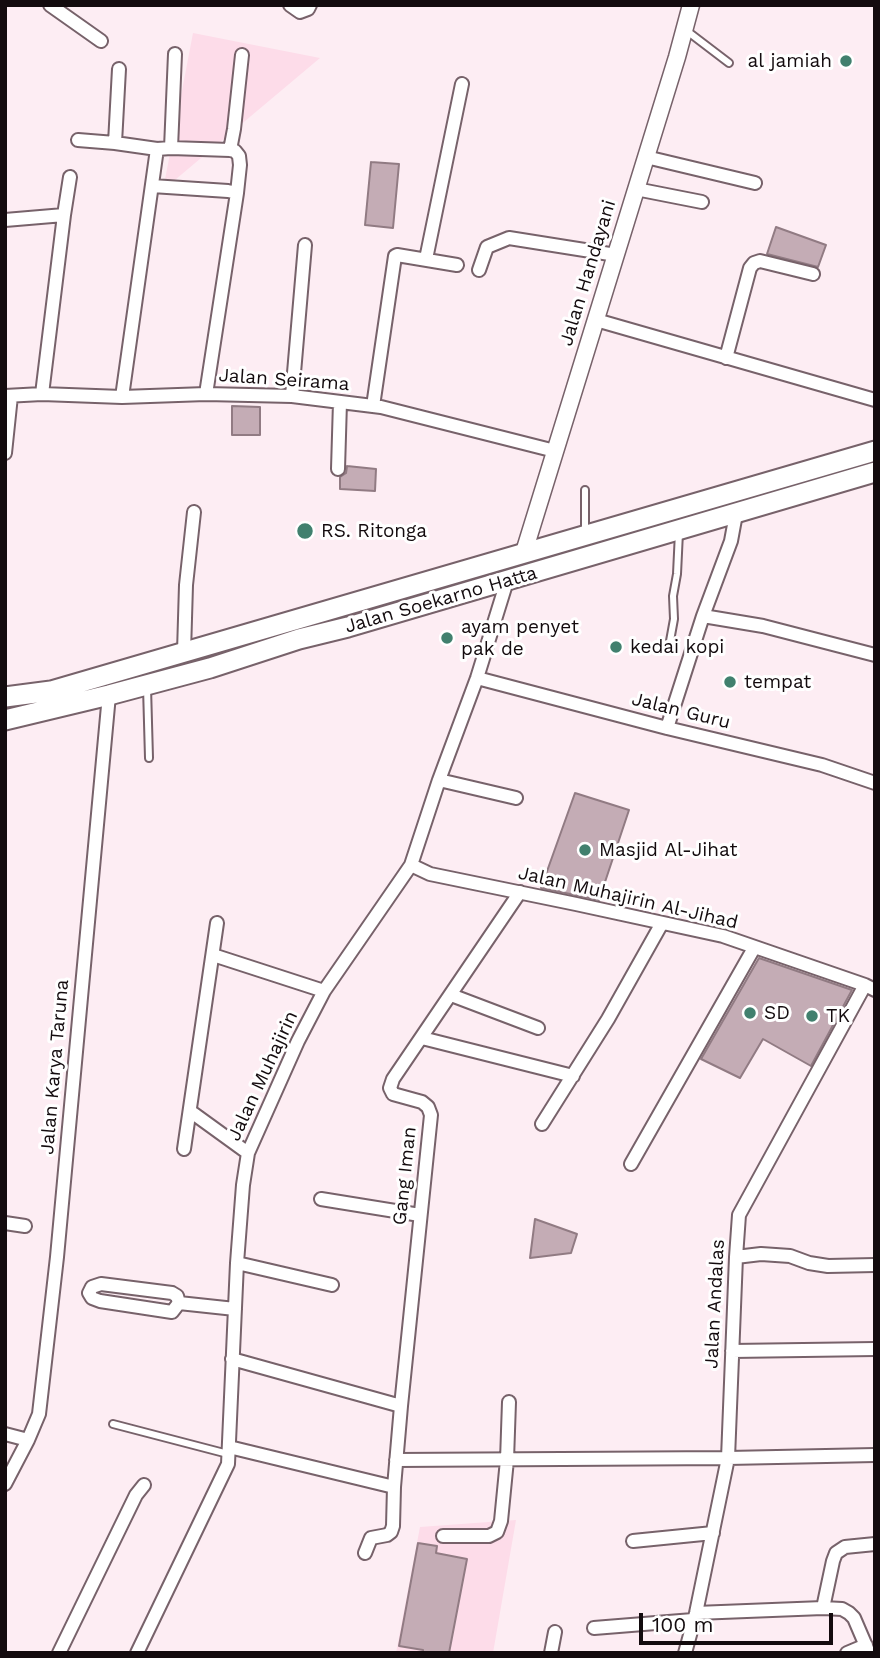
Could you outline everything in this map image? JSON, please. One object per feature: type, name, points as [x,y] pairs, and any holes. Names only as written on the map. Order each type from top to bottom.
[{"type":"main road","name":"Jalan Soekarno Hatta","points":[[5,697],[51,691],[875,451]]},
{"type":"main road","name":"Jalan Soekarno Hatta","points":[[5,720],[210,668],[299,639],[507,581],[875,472]]},
{"type":"main road","points":[[205,646],[210,668]]},
{"type":"street","points":[[50,5],[101,41]]},
{"type":"street","points":[[290,5],[300,12],[308,9],[310,5]]},
{"type":"street","name":"Jalan Handayani","points":[[524,552],[691,5]]},
{"type":"street","points":[[122,397],[152,186],[164,149],[175,54]]},
{"type":"street","points":[[230,150],[242,55]]},
{"type":"street","points":[[114,143],[119,69]]},
{"type":"street","points":[[426,259],[462,84]]},
{"type":"street","points":[[78,140],[164,149],[230,150],[239,156],[237,193],[206,394]]},
{"type":"street","points":[[646,157],[755,183]]},
{"type":"street","points":[[42,394],[70,177]]},
{"type":"street","points":[[152,186],[237,193]]},
{"type":"street","points":[[636,190],[702,202]]},
{"type":"street","points":[[5,220],[64,215]]},
{"type":"street","points":[[479,270],[487,247],[509,238],[616,254]]},
{"type":"street","points":[[292,396],[305,245]]},
{"type":"street","points":[[373,406],[394,259],[397,255],[457,265]]},
{"type":"street","points":[[726,358],[750,268],[754,263],[761,261],[813,274]]},
{"type":"street","points":[[596,320],[875,400]]},
{"type":"street","points":[[5,453],[8,396]]},
{"type":"street","name":"Jalan Seirama","points":[[8,396],[292,396],[373,406],[555,451]]},
{"type":"street","points":[[338,469],[340,401]]},
{"type":"street","points":[[184,652],[194,512]]},
{"type":"street","points":[[667,728],[703,616],[731,541],[736,514]]},
{"type":"street","name":"Jalan Muhajirin","points":[[137,1653],[228,1464],[237,1263],[248,1153],[298,1041],[324,991],[411,865],[477,678],[507,581]]},
{"type":"street","points":[[703,616],[763,626],[875,655]]},
{"type":"street","name":"Jalan Guru","points":[[477,678],[822,765],[875,783]]},
{"type":"street","name":"Jalan Karya Taruna","points":[[5,1484],[39,1414],[57,1257],[109,695]]},
{"type":"street","points":[[439,780],[516,798]]},
{"type":"street","name":"Jalan Muhajirin Al-Jihad","points":[[411,865],[430,874],[723,936],[870,987]]},
{"type":"street","name":"Gang Iman","points":[[365,1553],[371,1538],[387,1535],[393,1526],[396,1460],[431,1115],[422,1102],[393,1094],[390,1088],[393,1079],[520,892]]},
{"type":"street","points":[[542,1124],[608,1020],[662,922]]},
{"type":"street","points":[[184,1149],[217,923]]},
{"type":"street","points":[[631,1164],[754,948]]},
{"type":"street","points":[[213,955],[324,991]]},
{"type":"street","name":"Jalan Andalas","points":[[685,1653],[713,1533],[727,1458],[739,1215],[870,987]]},
{"type":"street","points":[[451,995],[538,1028]]},
{"type":"street","points":[[422,1038],[573,1076]]},
{"type":"street","points":[[190,1111],[248,1153]]},
{"type":"street","points":[[321,1199],[420,1215]]},
{"type":"street","points":[[5,1223],[25,1226]]},
{"type":"street","points":[[736,1257],[761,1254],[790,1256],[828,1266],[875,1265]]},
{"type":"street","points":[[237,1263],[332,1285]]},
{"type":"street","points":[[101,1284],[172,1293],[177,1296],[179,1303],[172,1312],[100,1301],[92,1298],[89,1293],[92,1287],[101,1284]]},
{"type":"street","points":[[179,1303],[235,1309]]},
{"type":"street","points":[[732,1351],[875,1349]]},
{"type":"street","points":[[232,1359],[401,1406]]},
{"type":"street","points":[[443,1536],[489,1536],[496,1532],[501,1521],[509,1402]]},
{"type":"street","points":[[5,1434],[28,1440]]},
{"type":"street","points":[[229,1450],[394,1487]]},
{"type":"street","points":[[396,1460],[875,1455]]},
{"type":"street","points":[[60,1653],[136,1495],[144,1485]]},
{"type":"street","points":[[633,1541],[713,1533]]},
{"type":"street","points":[[823,1608],[836,1553],[845,1547],[875,1544]]},
{"type":"street","points":[[594,1628],[694,1617],[842,1609],[854,1618],[867,1649],[848,1653]]},
{"type":"street","points":[[551,1653],[555,1632]]},
{"type":"lane","points":[[685,30],[729,63]]},
{"type":"lane","points":[[585,490],[585,535]]},
{"type":"lane","points":[[670,641],[674,619],[673,596],[679,530]]},
{"type":"lane","points":[[146,685],[149,758]]},
{"type":"lane","points":[[113,1424],[229,1450]]},
{"type":"shaded area","points":[[193,33],[320,58],[163,190]]},
{"type":"shaded area","points":[[516,1520],[493,1653],[396,1653],[420,1527]]},
{"type":"building","points":[[371,162],[399,164],[393,228],[365,225]]},
{"type":"building","points":[[776,227],[826,245],[818,267],[767,254]]},
{"type":"building","points":[[232,406],[260,407],[260,435],[232,435]]},
{"type":"building","points":[[347,466],[376,469],[375,491],[340,489],[340,477],[346,473]]},
{"type":"building","name":"Masjid Al-Jihat","points":[[575,793],[629,810],[599,900],[541,888]]},
{"type":"building","points":[[759,958],[852,990],[811,1066],[763,1039],[740,1078],[701,1059]]},
{"type":"building","points":[[535,1219],[577,1234],[571,1253],[530,1258]]},
{"type":"building","points":[[418,1543],[437,1546],[436,1553],[467,1559],[449,1653],[423,1653],[423,1650],[399,1646]]},
{"type":"place","name":"al jamiah","points":[[846,61]]},
{"type":"place","name":"RS. Ritonga","points":[[305,531]]},
{"type":"place","name":"ayam penyet pak de","points":[[447,638]]},
{"type":"place","name":"kedai kopi","points":[[616,647]]},
{"type":"place","name":"tempat","points":[[730,682]]},
{"type":"place","name":"Masjid Al-Jihat","points":[[585,850]]},
{"type":"place","name":"SD","points":[[750,1013]]},
{"type":"place","name":"TK","points":[[812,1016]]}]
